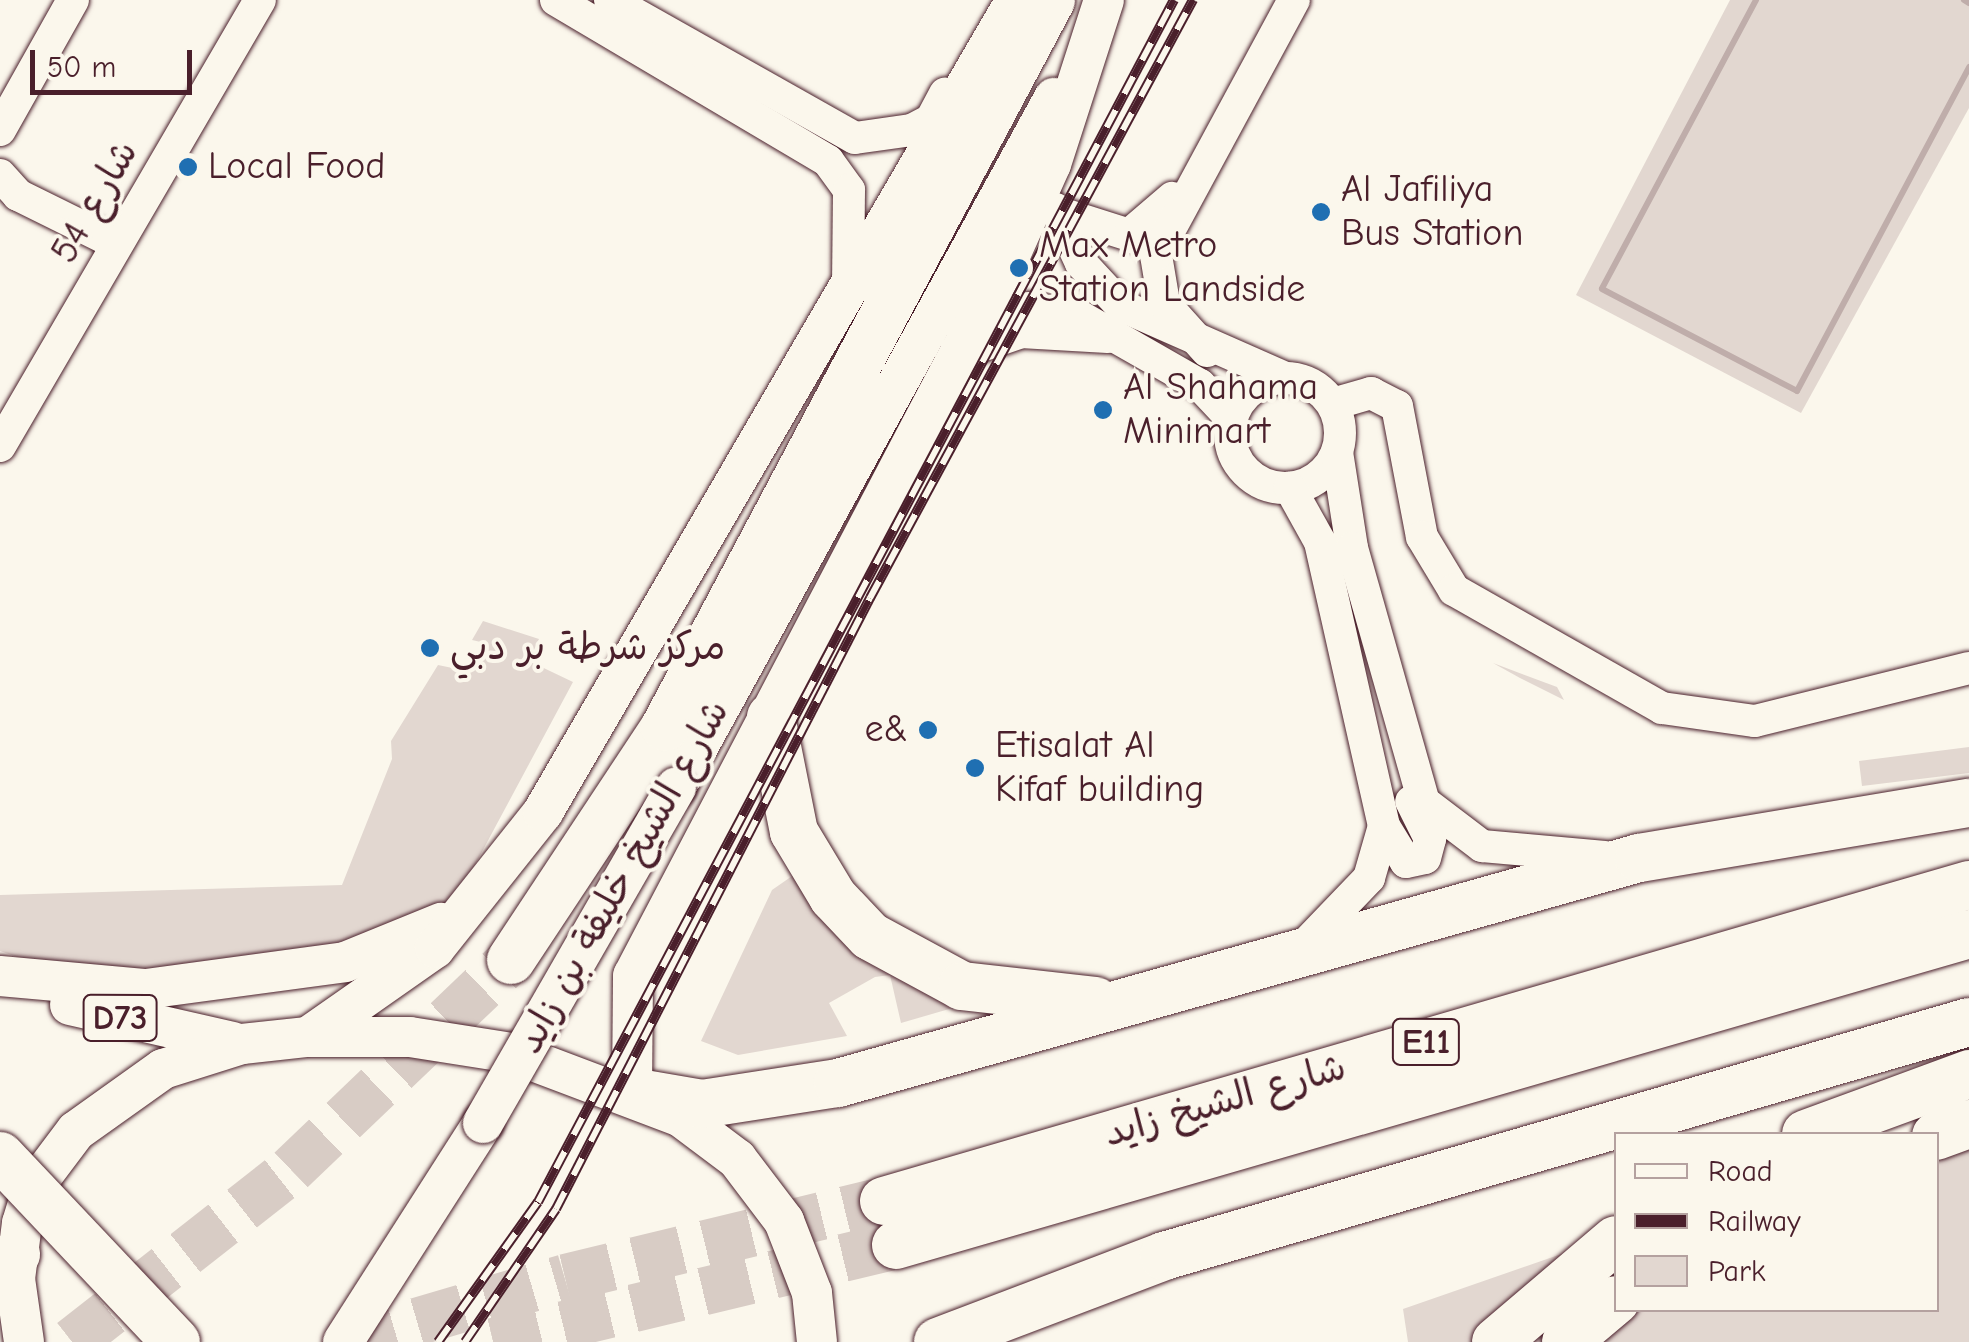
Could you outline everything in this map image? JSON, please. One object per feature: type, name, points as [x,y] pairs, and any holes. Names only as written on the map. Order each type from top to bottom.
[{"type":"highway","points":[[511,960],[666,726],[1051,0]]},
{"type":"highway","points":[[770,717],[780,788],[804,855],[880,944],[985,992],[1144,1003]]},
{"type":"highway","points":[[632,1092],[702,1104],[793,1093],[1144,1003],[1639,858],[1969,804]]},
{"type":"highway","name":"شارع الشيخ زايد","points":[[893,1236],[1969,884]]},
{"type":"highway","name":"شارع الشيخ زايد","points":[[893,1236],[1969,934]]},
{"type":"highway","points":[[893,1236],[1969,957]]},
{"type":"highway","points":[[938,1342],[1164,1256],[1969,1022]]},
{"type":"highway","points":[[1699,1132],[1969,1054]]},
{"type":"highway","points":[[1811,1132],[1969,1074]]},
{"type":"highway","points":[[1939,1135],[1969,1124]]},
{"type":"highway","points":[[1000,1342],[1288,1245],[1614,1155]]},
{"type":"highway","points":[[0,1156],[176,1342]]},
{"type":"highway","points":[[1496,1342],[1614,1242]]},
{"type":"highway","points":[[1566,1342],[1614,1302]]},
{"type":"main road","points":[[308,1037],[412,967],[489,888],[543,812],[1016,0]]},
{"type":"main road","name":"شارع الشيخ خليفة بن زايد","points":[[632,1092],[634,976],[970,335],[1051,195],[1097,17]]},
{"type":"main road","name":"شارع الشيخ خليفة بن زايد","points":[[343,1342],[483,1123],[676,787],[1097,17]]},
{"type":"main road","points":[[880,234],[892,186],[931,120]]},
{"type":"main road","points":[[970,335],[1021,328],[1108,333]]},
{"type":"main road","points":[[0,979],[117,991],[319,968],[397,945],[489,888]]},
{"type":"main road","name":"D73","points":[[0,979],[242,1044]]},
{"type":"main road","points":[[24,1342],[8,1249],[42,1172],[102,1107],[163,1069],[242,1044],[308,1037],[472,1045],[632,1092],[707,1135],[763,1188],[800,1256],[817,1342]]},
{"type":"street","points":[[0,130],[73,0]]},
{"type":"street","name":"شارع 54","points":[[0,446],[260,0]]},
{"type":"street","points":[[556,0],[828,161],[849,190],[848,286]]},
{"type":"street","points":[[610,0],[835,132],[892,136],[931,120],[996,0]]},
{"type":"street","points":[[1051,195],[1118,236],[1158,219],[1278,0]]},
{"type":"street","points":[[1208,351],[1164,303],[1156,254],[1294,0]]},
{"type":"street","points":[[0,175],[18,195],[117,244]]},
{"type":"street","points":[[1051,195],[1109,296],[1208,351],[1283,377],[1333,404],[1371,393],[1398,406],[1422,538],[1454,590],[1662,708],[1710,720],[1764,720],[1969,668]]},
{"type":"street","points":[[1108,333],[1200,384],[1231,418]]},
{"type":"street","points":[[1283,377],[1244,394],[1231,418],[1234,457],[1248,475],[1290,488],[1319,477],[1337,452]]},
{"type":"street","points":[[1290,488],[1320,542],[1384,826],[1406,862],[1424,858],[1430,839],[1406,766],[1337,452],[1333,404]]},
{"type":"street","points":[[1406,766],[1436,818],[1482,846],[1639,858]]},
{"type":"street","points":[[1292,958],[1369,878],[1384,826]]},
{"type":"green space","points":[[1730,0],[1969,0],[1969,108],[1801,413],[1576,295]]},
{"type":"green space","points":[[483,621],[539,639],[529,661],[573,682],[455,902],[354,946],[203,969],[55,970],[0,951],[0,895],[342,885],[392,759],[391,741],[438,665],[467,671],[485,656],[485,643],[472,640]]},
{"type":"green space","points":[[1493,663],[1557,687],[1564,700],[1520,678]]},
{"type":"green space","points":[[1969,747],[1969,773],[1862,786],[1859,761]]},
{"type":"green space","points":[[795,874],[956,1007],[901,1023],[890,975],[875,977],[829,1003],[847,1036],[738,1055],[701,1041],[772,890]]},
{"type":"green space","points":[[1969,1113],[1969,1342],[1408,1342],[1403,1309],[1614,1236],[1614,1312],[1939,1312],[1939,1132],[1914,1132]]},
{"type":"waterway","points":[[1756,0],[1602,289],[1797,391],[1969,67]]},
{"type":"waterway","points":[[1964,0],[1969,3]]},
{"type":"tunnel","points":[[72,1342],[291,1170],[511,960]]},
{"type":"tunnel","points":[[348,1342],[565,1278],[884,1201]]},
{"type":"tunnel","points":[[493,1342],[896,1245]]},
{"type":"railway","points":[[438,1342],[538,1202],[1174,0]]},
{"type":"railway","points":[[465,1342],[556,1209],[870,598],[1193,0]]},
{"type":"place","name":"Local Food","points":[[188,167]]},
{"type":"place","name":"Al Jafiliya Bus Station","points":[[1321,212]]},
{"type":"place","name":"Max Metro Station Landside","points":[[1019,268]]},
{"type":"place","name":"Al Shahama Minimart","points":[[1103,410]]},
{"type":"place","name":"مركز شرطة بر دبي","points":[[430,648]]},
{"type":"place","name":"e&","points":[[928,730]]},
{"type":"place","name":"Etisalat Al Kifaf building","points":[[975,768]]}]
